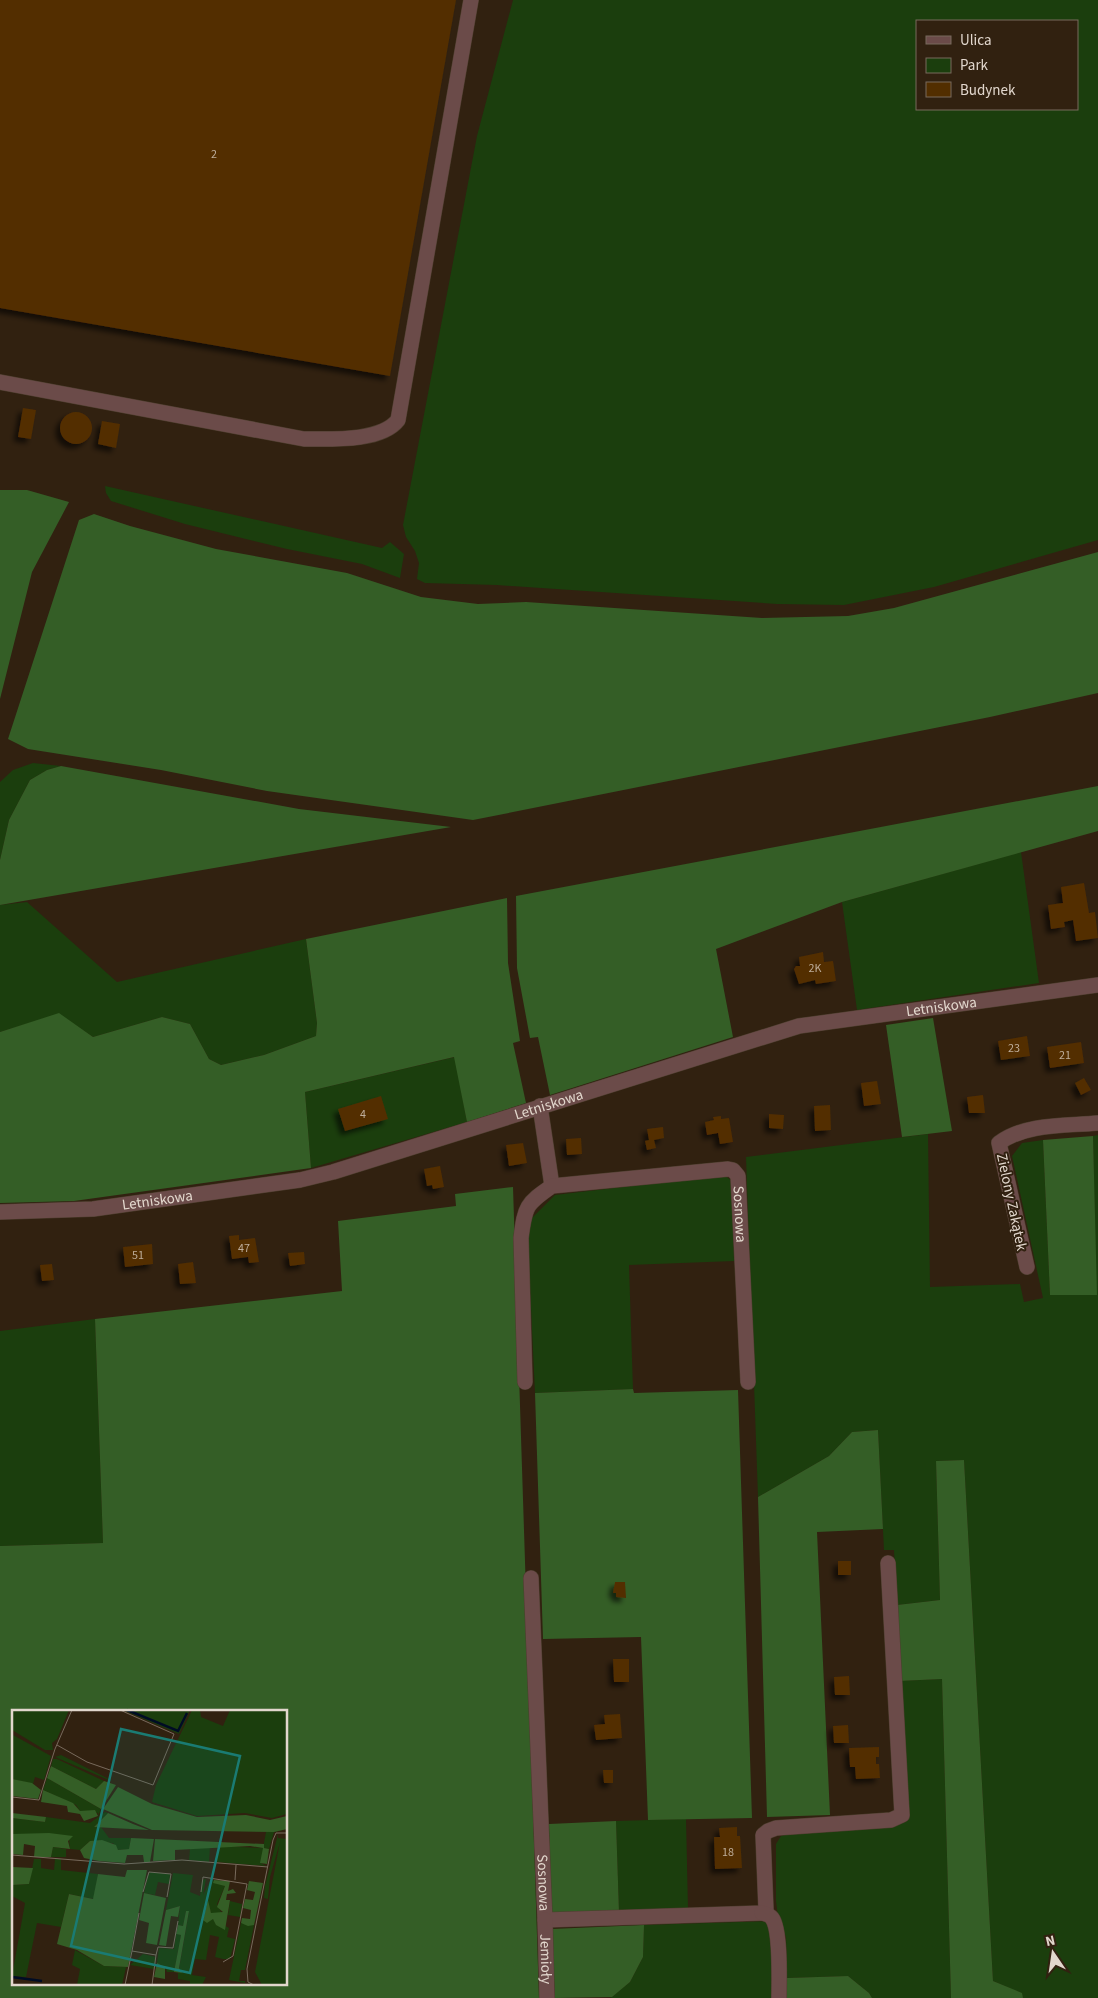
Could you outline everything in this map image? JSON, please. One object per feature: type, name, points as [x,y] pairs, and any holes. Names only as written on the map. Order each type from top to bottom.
[{"type":"street","points":[[0,382],[304,439],[332,440],[366,436],[392,428],[398,420],[470,0]]},
{"type":"street","name":"Letniskowa","points":[[0,1212],[93,1209],[300,1180],[333,1172],[799,1026],[1098,985]]},
{"type":"street","points":[[525,1382],[521,1238],[524,1216],[532,1200],[552,1186],[540,1106]]},
{"type":"street","name":"Zielony Zakątek","points":[[1027,1267],[999,1143],[1024,1130],[1095,1123]]},
{"type":"street","name":"Sosnowa","points":[[552,1186],[728,1169],[736,1172],[738,1176],[748,1382]]},
{"type":"street","points":[[779,1998],[775,1923],[772,1917],[762,1913],[766,1910],[763,1835],[776,1828],[891,1820],[902,1815],[888,1563]]},
{"type":"street","name":"Sosnowa","points":[[531,1578],[545,1920],[762,1913]]},
{"type":"street","name":"Jemioły","points":[[545,1920],[547,1998]]},
{"type":"green space","points":[[513,0],[1098,0],[1098,540],[934,587],[844,605],[777,604],[497,585],[425,583],[417,579],[419,563],[415,551],[406,537],[403,525],[477,136]]},
{"type":"green space","points":[[105,486],[382,548],[390,542],[404,554],[400,578],[362,564],[287,549],[185,524],[111,501],[106,493]]},
{"type":"green space","points":[[0,490],[27,490],[69,502],[32,572],[0,699]]},
{"type":"green space","points":[[94,514],[130,526],[216,549],[347,573],[421,597],[478,604],[526,602],[762,618],[848,616],[894,608],[1098,552],[1098,693],[990,717],[473,820],[267,791],[161,770],[28,749],[8,739],[79,520]]},
{"type":"green space","points":[[33,763],[61,766],[47,770],[30,780],[9,820],[0,860],[0,782],[13,770]]},
{"type":"green space","points":[[61,766],[299,809],[451,827],[0,905],[0,860],[9,820],[30,780],[47,770]]},
{"type":"green space","points":[[1098,786],[1098,831],[842,902],[716,949],[733,1037],[550,1095],[538,1037],[530,1038],[517,968],[516,896]]},
{"type":"green space","points":[[1021,852],[1039,983],[857,1010],[842,902]]},
{"type":"green space","points":[[507,898],[508,963],[520,1041],[513,1043],[526,1103],[467,1122],[454,1057],[305,1092],[311,1168],[74,1201],[0,1203],[0,1032],[59,1013],[93,1037],[162,1017],[190,1024],[209,1059],[221,1065],[264,1055],[316,1036],[317,1023],[306,939]]},
{"type":"green space","points":[[27,902],[117,982],[306,939],[317,1023],[316,1036],[264,1055],[221,1065],[209,1059],[190,1024],[162,1017],[93,1037],[59,1014],[0,1032],[0,905]]},
{"type":"green space","points":[[933,1018],[952,1131],[902,1137],[886,1025]]},
{"type":"green space","points":[[455,1057],[467,1122],[311,1168],[305,1092]]},
{"type":"green space","points":[[928,1134],[930,1287],[1020,1284],[1024,1302],[1043,1298],[1012,1156],[1022,1143],[1043,1140],[1050,1295],[1096,1295],[1093,1136],[1098,1135],[1098,1998],[1023,1998],[1021,1993],[993,1981],[964,1460],[936,1461],[940,1600],[897,1605],[894,1550],[884,1550],[878,1430],[852,1432],[829,1456],[758,1497],[746,1157]]},
{"type":"green space","points":[[1093,1136],[1097,1295],[1050,1295],[1043,1140]]},
{"type":"green space","points":[[724,1175],[732,1181],[734,1261],[629,1265],[633,1389],[535,1393],[527,1223],[555,1195]]},
{"type":"green space","points":[[513,1187],[539,1998],[0,1998],[0,1546],[103,1543],[95,1319],[342,1291],[338,1221],[456,1206],[455,1194]]},
{"type":"green space","points":[[95,1319],[103,1543],[0,1546],[0,1331]]},
{"type":"green space","points":[[633,1389],[634,1393],[738,1390],[752,1818],[648,1820],[641,1637],[543,1639],[535,1393]]},
{"type":"green space","points":[[878,1430],[883,1529],[817,1532],[830,1815],[767,1817],[758,1497],[829,1456],[852,1432]]},
{"type":"green space","points":[[964,1460],[993,1981],[1022,1993],[1023,1998],[951,1998],[942,1679],[899,1681],[897,1605],[940,1600],[936,1461]]},
{"type":"green space","points":[[942,1679],[951,1998],[872,1998],[869,1993],[848,1976],[787,1978],[786,1937],[778,1917],[776,1901],[776,1844],[781,1836],[798,1832],[906,1822],[908,1813],[899,1681]]},
{"type":"green space","points":[[686,1819],[688,1909],[619,1912],[616,1821]]},
{"type":"green space","points":[[616,1821],[619,1912],[551,1914],[549,1824]]},
{"type":"green space","points":[[771,1921],[773,1998],[610,1998],[630,1982],[643,1957],[644,1925]]},
{"type":"green space","points":[[644,1925],[643,1957],[630,1982],[612,1997],[555,1998],[551,1929]]},
{"type":"green space","points":[[848,1976],[869,1993],[872,1998],[787,1998],[787,1978]]},
{"type":"building","points":[[0,0],[456,0],[390,376],[0,308]]},
{"type":"building","points":[[23,408],[36,410],[31,439],[18,437]]},
{"type":"building","points":[[76,412],[82,413],[87,417],[91,422],[91,434],[87,439],[82,443],[76,444],[70,443],[65,439],[61,434],[60,428],[61,422],[65,417],[70,413]]},
{"type":"building","points":[[102,421],[120,424],[116,448],[98,444]]},
{"type":"building","points":[[1084,883],[1089,913],[1095,912],[1098,938],[1076,941],[1073,920],[1064,922],[1065,927],[1051,929],[1048,905],[1063,903],[1061,887]]},
{"type":"building","points":[[823,952],[824,962],[833,961],[836,981],[816,984],[815,980],[799,984],[794,969],[796,966],[800,966],[799,957]]},
{"type":"building","points":[[1027,1036],[1030,1056],[1001,1060],[998,1041]]},
{"type":"building","points":[[1081,1042],[1084,1063],[1050,1068],[1047,1047]]},
{"type":"building","points":[[1084,1078],[1091,1090],[1081,1095],[1075,1083]]},
{"type":"building","points":[[877,1081],[881,1104],[864,1106],[861,1083]]},
{"type":"building","points":[[983,1095],[985,1113],[969,1113],[967,1097]]},
{"type":"building","points":[[381,1096],[388,1119],[345,1131],[338,1109]]},
{"type":"building","points":[[830,1105],[831,1130],[815,1131],[814,1106]]},
{"type":"building","points":[[769,1114],[784,1115],[783,1129],[769,1128]]},
{"type":"building","points":[[721,1116],[721,1119],[729,1118],[733,1142],[720,1144],[718,1133],[707,1135],[705,1122],[714,1120],[713,1117]]},
{"type":"building","points":[[663,1127],[664,1138],[654,1140],[656,1148],[647,1150],[645,1141],[649,1140],[647,1129]]},
{"type":"building","points":[[581,1138],[582,1154],[567,1155],[566,1139]]},
{"type":"building","points":[[523,1143],[527,1163],[509,1166],[506,1145]]},
{"type":"building","points":[[440,1166],[444,1187],[433,1189],[432,1185],[427,1186],[424,1169]]},
{"type":"building","points":[[239,1235],[239,1240],[255,1238],[259,1262],[249,1263],[248,1257],[232,1259],[229,1236]]},
{"type":"building","points":[[152,1244],[153,1264],[125,1267],[123,1247]]},
{"type":"building","points":[[304,1252],[305,1264],[290,1266],[288,1253]]},
{"type":"building","points":[[193,1262],[196,1283],[180,1284],[178,1264]]},
{"type":"building","points":[[52,1264],[54,1280],[42,1281],[40,1265]]},
{"type":"building","points":[[838,1561],[851,1561],[851,1575],[838,1575]]},
{"type":"building","points":[[615,1582],[625,1582],[626,1598],[616,1597],[616,1593],[613,1593]]},
{"type":"building","points":[[613,1659],[629,1659],[629,1682],[614,1682]]},
{"type":"building","points":[[849,1676],[850,1695],[835,1695],[834,1677]]},
{"type":"building","points":[[620,1714],[622,1738],[596,1740],[594,1725],[605,1724],[604,1715]]},
{"type":"building","points":[[848,1725],[849,1743],[834,1743],[833,1726]]},
{"type":"building","points":[[879,1747],[879,1757],[876,1757],[876,1764],[879,1764],[880,1778],[856,1779],[855,1767],[850,1767],[849,1748]]},
{"type":"building","points":[[603,1770],[613,1770],[613,1783],[604,1783]]},
{"type":"building","points":[[737,1827],[737,1836],[740,1836],[742,1868],[715,1869],[714,1837],[720,1837],[719,1828]]}]
